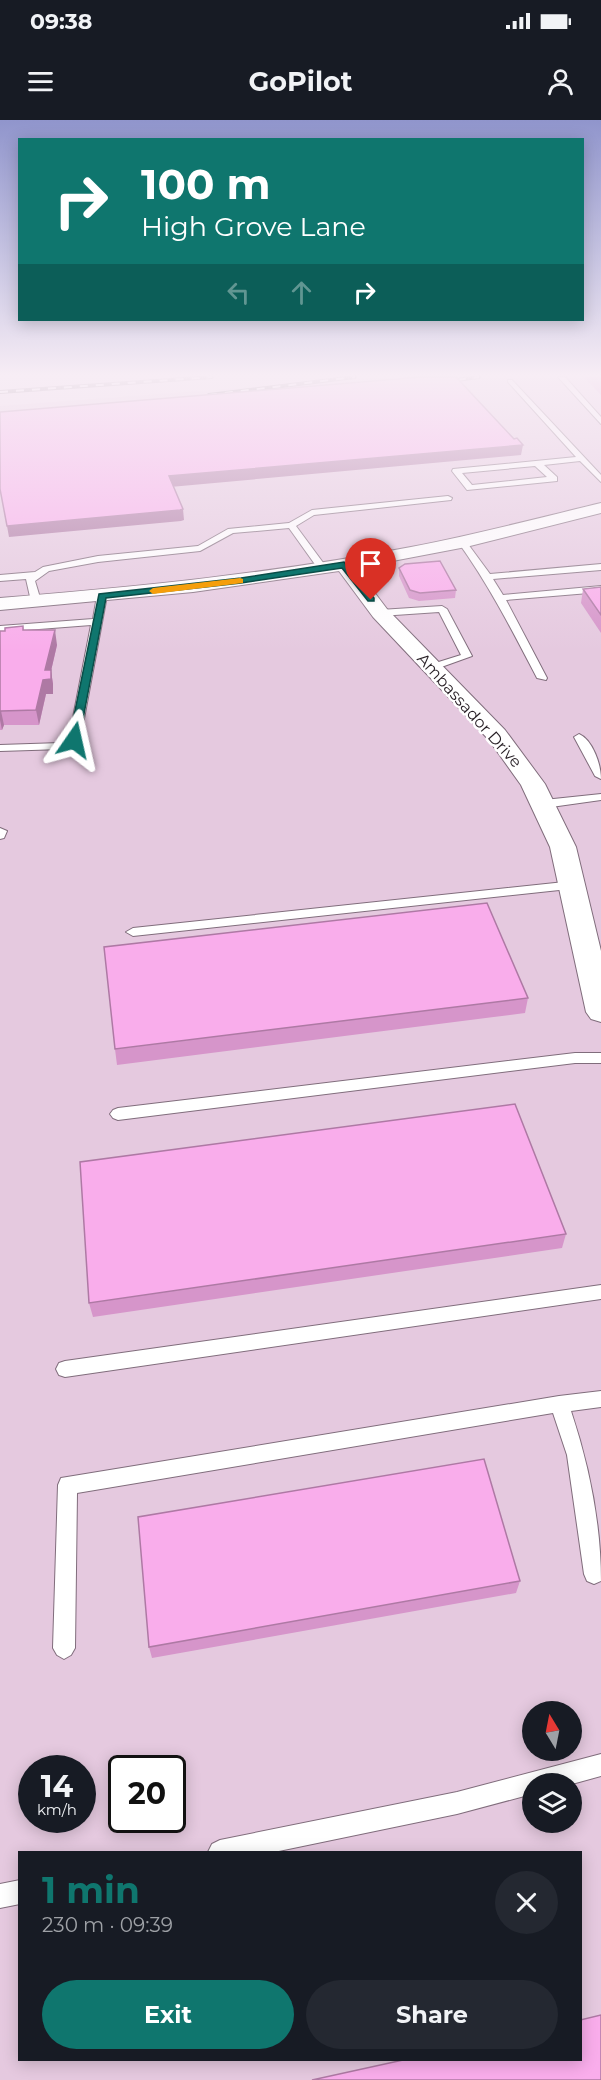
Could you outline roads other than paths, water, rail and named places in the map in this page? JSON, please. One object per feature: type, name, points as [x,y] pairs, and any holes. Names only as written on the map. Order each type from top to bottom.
[{"type":"street","points":[[0,604],[241,581],[333,567],[462,543],[601,508]]},
{"type":"street","name":"Ambassador Drive","points":[[333,567],[433,667],[511,752],[544,804],[563,847],[574,885],[597,978],[601,1012]]},
{"type":"lane","points":[[482,468],[456,471],[470,488],[554,479],[543,468]]},
{"type":"lane","points":[[591,468],[601,480]]},
{"type":"lane","points":[[36,601],[30,582],[46,569],[98,559],[201,548],[231,531],[291,525],[312,513],[448,498]]},
{"type":"lane","points":[[291,525],[333,567]]},
{"type":"lane","points":[[462,543],[500,597],[542,678]]},
{"type":"lane","points":[[486,577],[601,567]]},
{"type":"lane","points":[[0,578],[37,575]]},
{"type":"lane","points":[[500,597],[601,589]]},
{"type":"lane","points":[[0,748],[63,746],[74,740],[102,596]]},
{"type":"lane","points":[[380,613],[442,609],[467,656],[433,667]]},
{"type":"lane","points":[[0,630],[97,622]]},
{"type":"lane","points":[[579,737],[601,776]]},
{"type":"lane","points":[[544,804],[601,797]]},
{"type":"lane","points":[[133,932],[574,885]]},
{"type":"lane","points":[[118,1114],[564,1060],[601,1058]]},
{"type":"lane","points":[[65,1369],[601,1292]]},
{"type":"lane","points":[[64,1648],[68,1485],[601,1399]]},
{"type":"lane","points":[[559,1404],[576,1455],[594,1574]]},
{"type":"lane","points":[[225,1851],[457,1803],[601,1765]]},
{"type":"lane","points":[[0,1896],[18,1892]]}]
